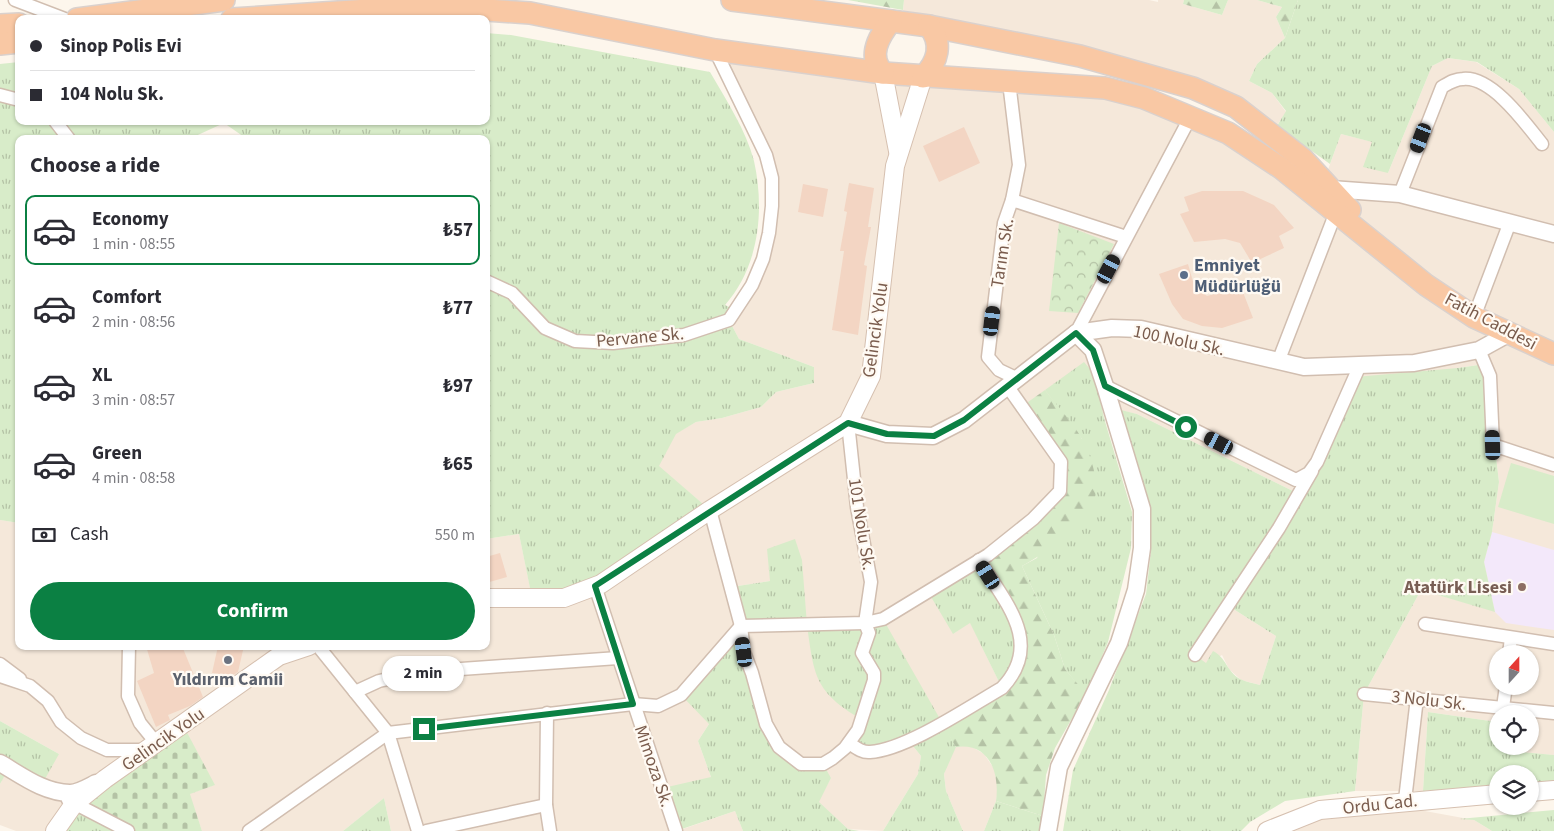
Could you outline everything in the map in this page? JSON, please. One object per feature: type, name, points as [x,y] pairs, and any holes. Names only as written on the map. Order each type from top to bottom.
[{"type":"highway","points":[[108,15],[224,0]]},
{"type":"highway","points":[[732,0],[929,26],[1080,56],[1193,88],[1236,107],[1303,159],[1405,268]]},
{"type":"highway","points":[[293,15],[430,6],[530,13],[715,50],[883,73],[1105,88],[1144,98],[1228,133],[1281,168],[1405,268]]},
{"type":"highway","points":[[883,73],[876,61],[878,38],[891,21]]},
{"type":"highway","points":[[0,25],[15,24]]},
{"type":"highway","points":[[923,77],[933,67],[938,48],[936,35],[929,26]]},
{"type":"highway","points":[[0,44],[15,42]]},
{"type":"highway","name":"Fatih Caddesi","points":[[1405,268],[1426,285],[1474,317],[1554,354]]},
{"type":"main road","points":[[883,73],[898,151]]},
{"type":"main road","points":[[898,151],[923,77]]},
{"type":"main road","name":"Gelincik Yolu","points":[[848,423],[871,376],[898,151]]},
{"type":"main road","points":[[490,598],[564,598],[595,586],[710,510],[848,423]]},
{"type":"main road","name":"Gelincik Yolu","points":[[55,831],[74,804],[105,779],[279,656],[297,650]]},
{"type":"main road","points":[[1539,791],[1554,790]]},
{"type":"main road","name":"Ordu Cad.","points":[[1267,831],[1320,810],[1405,800],[1489,795]]},
{"type":"street","points":[[15,0],[54,15]]},
{"type":"street","name":"Pervane Sk.","points":[[490,283],[512,293],[545,328],[575,341],[613,343],[684,335],[729,320],[752,286],[763,259],[771,215],[772,178],[766,154],[715,50]]},
{"type":"street","points":[[1400,194],[1442,87],[1453,81],[1466,78],[1488,86],[1512,106],[1542,144]]},
{"type":"street","name":"Tarım Sk.","points":[[1009,82],[1019,165],[1012,200],[1004,223],[988,357],[1013,383]]},
{"type":"street","points":[[0,95],[15,99]]},
{"type":"street","points":[[848,423],[887,434],[934,436],[964,420],[1076,333],[1191,116]]},
{"type":"street","points":[[58,125],[66,135]]},
{"type":"street","points":[[1331,189],[1400,194],[1554,234]]},
{"type":"street","points":[[1012,200],[1126,238]]},
{"type":"street","points":[[1278,362],[1336,212]]},
{"type":"street","points":[[1474,317],[1510,222]]},
{"type":"street","name":"100 Nolu Sk.","points":[[1076,333],[1112,328],[1141,329],[1304,367],[1414,364],[1479,350],[1508,334]]},
{"type":"street","points":[[1048,831],[1059,767],[1119,643],[1136,590],[1142,548],[1142,509],[1105,386],[1093,350],[1076,333]]},
{"type":"street","points":[[1479,350],[1490,376],[1493,445],[1554,464]]},
{"type":"street","points":[[1195,655],[1279,528],[1317,462],[1360,365]]},
{"type":"street","points":[[248,831],[388,733],[633,704],[658,706],[681,695],[741,626],[865,623],[883,619],[979,560],[1033,519],[1060,491],[1061,462],[1013,383]]},
{"type":"street","points":[[1105,386],[1296,480],[1309,473],[1317,462]]},
{"type":"street","name":"101 Nolu Sk.","points":[[848,423],[857,507],[871,582],[865,623],[869,633],[862,653],[874,673],[874,680],[858,730],[849,743]]},
{"type":"street","points":[[710,510],[741,626],[744,652],[752,672],[766,724],[779,747],[801,764],[823,764],[849,743],[868,753],[889,749],[909,741],[1002,688],[1011,679],[1019,661],[1022,639],[1016,620],[979,560]]},
{"type":"street","name":"Mimoza Sk.","points":[[595,586],[676,831]]},
{"type":"street","points":[[1425,624],[1554,644]]},
{"type":"street","points":[[1510,645],[1511,638]]},
{"type":"street","points":[[0,664],[48,700],[61,722],[81,738],[106,750],[151,747],[128,696],[129,650]]},
{"type":"street","points":[[321,650],[388,733],[418,831]]},
{"type":"street","points":[[355,692],[379,681],[419,672],[618,658]]},
{"type":"street","points":[[0,676],[30,686]]},
{"type":"street","name":"3 Nolu Sk.","points":[[1364,694],[1489,705]]},
{"type":"street","points":[[1405,800],[1417,698]]},
{"type":"street","name":"3 Nolu Sk.","points":[[1539,711],[1554,713]]},
{"type":"street","points":[[547,713],[546,805],[550,831]]},
{"type":"street","points":[[0,763],[30,781],[52,790],[74,804],[128,831]]},
{"type":"street","points":[[52,790],[71,793],[105,779]]},
{"type":"street","points":[[426,831],[546,805]]},
{"type":"shaded area","points":[[904,0],[1149,0],[1158,2],[1158,0],[1184,0],[1183,4],[1222,15],[1228,0],[1257,0],[1282,7],[1276,17],[1285,38],[1257,64],[1249,81],[1272,93],[1286,112],[1271,134],[1193,88],[902,22]]},
{"type":"shaded area","points":[[715,50],[1105,88],[1191,116],[1318,197],[1341,134],[1373,142],[1388,173],[1432,66],[1448,58],[1476,62],[1519,89],[1554,132],[1554,755],[1539,754],[1539,705],[1489,705],[1489,721],[1428,712],[1423,791],[1355,791],[1364,694],[1421,590],[1495,611],[1484,562],[1492,532],[1499,482],[1485,364],[1458,368],[1299,494],[1137,414],[1110,408],[1105,386],[1061,462],[1060,491],[953,634],[970,622],[1002,688],[909,741],[921,756],[918,774],[883,831],[848,829],[818,802],[831,778],[812,765],[709,724],[698,741],[711,777],[676,831],[391,831],[384,798],[343,831],[202,831],[189,794],[214,785],[74,804],[55,831],[16,831],[0,825],[0,784],[8,768],[59,754],[0,721],[0,684],[4,678],[0,664],[0,520],[15,522],[15,650],[490,650],[490,538],[519,534],[532,597],[710,510],[658,466],[675,434],[696,422],[722,418],[761,407],[776,392],[814,383],[814,367],[739,339],[729,320],[763,259],[772,178]],"holes":[[[770,581],[741,626],[731,587]]]},
{"type":"shaded area","name":"Atatürk Lisesi","points":[[1492,532],[1554,550],[1554,630],[1506,623],[1495,612],[1484,562]]},
{"type":"shaded area","points":[[1227,605],[1276,636],[1260,685],[1241,680],[1229,669],[1222,655],[1206,664],[1195,655]]},
{"type":"shaded area","points":[[969,745],[984,754],[995,770],[999,784],[996,801],[984,831],[963,831],[946,791],[944,774],[948,761],[956,747]]},
{"type":"shaded area","points":[[1403,807],[1474,820],[1492,831],[1267,831],[1320,810]]},
{"type":"shaded area","points":[[735,811],[743,831],[677,831]]},
{"type":"green space","points":[[848,0],[904,0],[903,10]]},
{"type":"green space","points":[[1184,0],[1228,0],[1222,15],[1183,4]]},
{"type":"green space","points":[[1257,0],[1298,0],[1285,38],[1276,17],[1282,7]]},
{"type":"green space","points":[[1298,0],[1554,0],[1554,132],[1519,89],[1477,62],[1448,58],[1432,66],[1388,173],[1363,167],[1372,142],[1341,134],[1330,164],[1277,126],[1286,111],[1272,93],[1249,81],[1257,64],[1285,38]]},
{"type":"green space","points":[[490,33],[511,35],[710,72],[741,127],[750,149],[754,161],[759,199],[759,218],[752,256],[736,290],[725,305],[735,310],[729,320],[739,339],[814,367],[814,383],[776,392],[761,407],[722,418],[696,422],[676,434],[659,466],[710,510],[601,584],[532,598],[519,534],[490,538],[490,135],[241,135],[227,125],[490,125]]},
{"type":"green space","points":[[15,62],[15,125],[220,125],[198,135],[15,135],[15,522],[0,520],[0,64]]},
{"type":"green space","points":[[1059,223],[1114,244],[1078,313],[1049,311]]},
{"type":"green space","points":[[1084,362],[1095,375],[1104,418],[1132,512],[1131,548],[1108,642],[1087,692],[1081,689],[1065,669],[1054,635],[1022,566],[1037,558],[1082,439],[1045,390]]},
{"type":"green space","points":[[1485,364],[1499,482],[1492,532],[1484,562],[1495,612],[1421,590],[1364,694],[1355,791],[1285,801],[1250,822],[1241,831],[1063,831],[1073,770],[1109,690],[1146,594],[1151,551],[1150,510],[1121,410],[1137,414],[1299,494],[1355,377]],"holes":[[[1227,605],[1276,636],[1260,685],[1242,680],[1236,676],[1221,657],[1213,651],[1206,663],[1195,655]]]},
{"type":"green space","points":[[1045,390],[1074,426],[1085,445],[1094,471],[1096,491],[1087,514],[1078,524],[1043,553],[1022,566],[1054,635],[1065,669],[1081,688],[1087,692],[1055,748],[1046,775],[1043,816],[996,801],[996,780],[990,762],[977,749],[956,747],[941,723],[1002,688],[1022,639],[979,560],[1060,491],[1061,462],[1021,407]]},
{"type":"green space","points":[[1511,463],[1554,476],[1554,524],[1498,507]]},
{"type":"green space","points":[[795,539],[802,560],[807,625],[742,626],[757,692],[789,757],[823,764],[831,778],[819,802],[848,829],[859,831],[743,831],[735,811],[676,831],[663,788],[711,777],[698,741],[709,724],[681,695],[741,626],[731,587],[770,581],[767,549]]},
{"type":"green space","points":[[979,560],[1022,639],[1002,688],[970,623],[953,634],[927,590]]},
{"type":"green space","points":[[883,619],[956,747],[944,774],[946,791],[963,831],[883,831],[918,774],[921,756],[909,741],[868,753],[849,743],[861,719],[834,700],[819,681],[812,657],[807,625]]},
{"type":"green space","points":[[1428,712],[1489,721],[1489,755],[1554,755],[1554,782],[1539,783],[1539,765],[1489,765],[1489,787],[1423,791]]},
{"type":"green space","points":[[0,721],[59,754],[41,786],[9,768],[0,784]]},
{"type":"green space","points":[[183,725],[215,785],[190,794],[202,831],[128,831],[74,804]]},
{"type":"green space","points":[[384,798],[391,831],[343,831]]},
{"type":"green space","points":[[996,801],[1043,816],[1039,831],[984,831]]},
{"type":"green space","points":[[74,804],[116,825],[112,831],[55,831]]},
{"type":"green space","points":[[1554,810],[1554,831],[1492,831],[1474,820],[1459,819],[1501,815],[1539,815],[1539,811]]},
{"type":"building","points":[[964,127],[980,163],[939,182],[923,146]]},
{"type":"building","points":[[849,183],[874,188],[868,227],[871,227],[864,265],[867,266],[858,335],[832,330],[844,251],[840,251],[847,212],[844,211]]},
{"type":"building","points":[[803,184],[828,189],[823,217],[798,212]]},
{"type":"building","points":[[1202,191],[1243,191],[1274,205],[1294,228],[1279,236],[1284,248],[1252,263],[1240,243],[1225,239],[1194,242],[1180,214],[1189,211],[1184,197]]},
{"type":"building","points":[[1188,264],[1194,285],[1207,296],[1241,287],[1253,318],[1222,328],[1202,326],[1183,319],[1172,304],[1159,274]]},
{"type":"building","points":[[500,553],[507,577],[490,582],[490,556]]},
{"type":"building","points":[[147,650],[184,650],[203,697],[190,706],[168,715],[170,720],[156,727],[137,681],[154,673]]},
{"type":"building","name":"Yıldırım Camii","points":[[217,650],[243,650],[238,672],[230,677],[212,673]]},
{"type":"place","name":"Emniyet Müdürlüğü","points":[[1184,275]]},
{"type":"place","name":"Atatürk Lisesi","points":[[1522,587]]},
{"type":"place","name":"Yıldırım Camii","points":[[228,660]]},
{"type":"route","points":[[424,729],[633,704],[595,586],[601,584],[710,510],[848,423],[887,434],[934,436],[964,420],[1008,388],[1076,333],[1093,350],[1105,386],[1186,427]]}]
